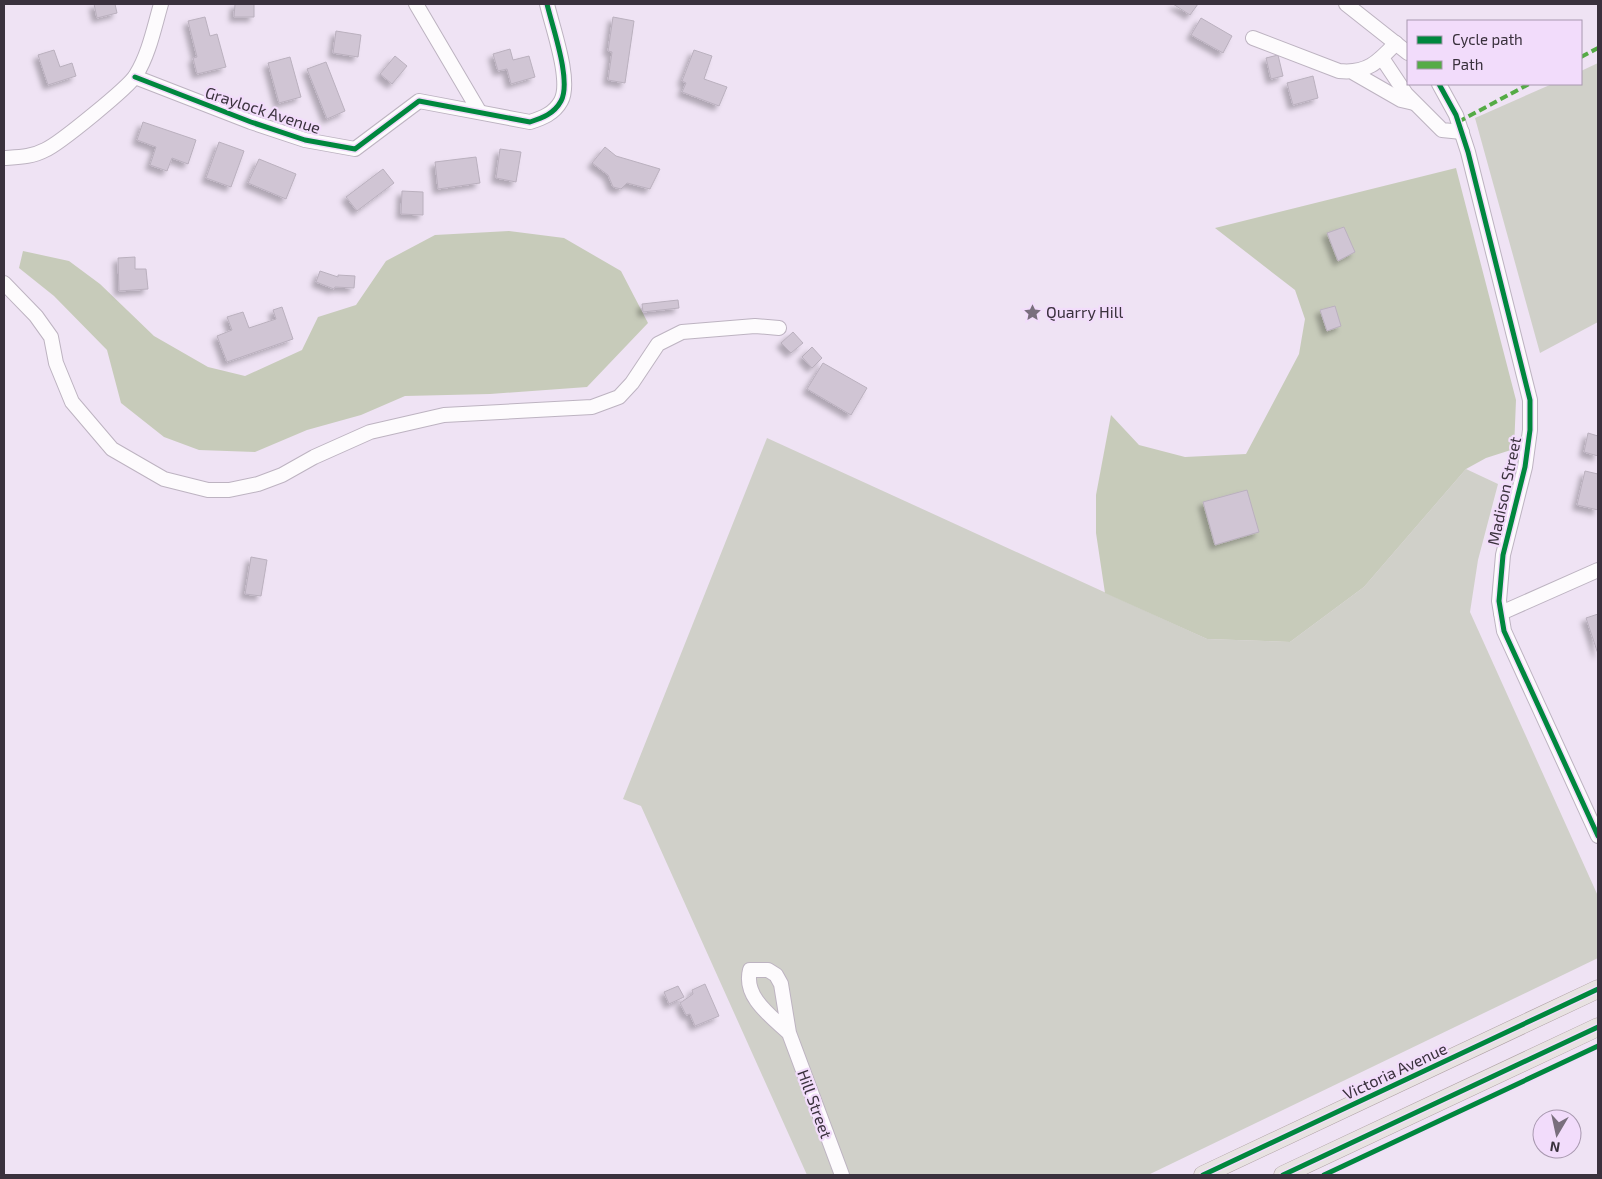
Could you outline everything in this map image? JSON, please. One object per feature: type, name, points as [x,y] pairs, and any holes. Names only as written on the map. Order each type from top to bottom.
[{"type":"main road","name":"Victoria Avenue","points":[[1203,1175],[1598,989]]},
{"type":"main road","points":[[1283,1175],[1598,1027]]},
{"type":"street","points":[[4,158],[28,156],[44,151],[59,142],[135,78],[147,53],[161,4]]},
{"type":"street","points":[[416,4],[479,111]]},
{"type":"street","name":"Graylock Avenue","points":[[135,78],[251,122],[305,140],[355,149],[419,102],[479,111],[530,122],[547,117],[562,101],[565,81],[547,4]]},
{"type":"street","points":[[1346,4],[1407,52]]},
{"type":"street","points":[[1253,38],[1339,71],[1354,73],[1401,100],[1415,103]]},
{"type":"street","points":[[1354,73],[1375,64],[1396,43]]},
{"type":"street","points":[[1382,58],[1406,94],[1442,130],[1462,132]]},
{"type":"street","name":"Madison Street","points":[[1440,85],[1456,115],[1462,132],[1530,400],[1530,430],[1525,467],[1503,556],[1499,601],[1504,631],[1598,836]]},
{"type":"street","points":[[4,283],[36,316],[51,337],[56,363],[72,402],[112,449],[164,479],[208,490],[229,490],[258,484],[282,475],[314,457],[370,432],[444,414],[592,407],[619,397],[632,383],[658,344],[682,332],[755,326],[779,328]]},
{"type":"street","points":[[1501,613],[1598,570]]},
{"type":"street","name":"Hill Street","points":[[789,1033],[842,1175]]},
{"type":"shaded area","points":[[1598,63],[1598,322],[1540,353],[1475,118],[1550,85],[1582,85],[1582,71]]},
{"type":"shaded area","points":[[767,438],[1207,639],[1290,642],[1364,587],[1466,469],[1498,484],[1478,560],[1470,612],[1598,896],[1598,958],[1148,1175],[807,1175],[641,806],[623,799]]},
{"type":"green space","points":[[1456,168],[1516,400],[1514,449],[1486,458],[1466,469],[1364,587],[1290,642],[1207,639],[1105,593],[1096,533],[1096,495],[1111,415],[1139,445],[1185,457],[1246,454],[1299,354],[1305,319],[1295,290],[1215,228]]},
{"type":"green space","points":[[509,231],[564,238],[621,271],[648,323],[587,387],[490,394],[405,396],[361,415],[307,430],[255,452],[199,450],[164,437],[121,403],[107,350],[54,296],[19,268],[23,251],[69,261],[100,284],[154,336],[208,367],[245,376],[302,350],[318,317],[356,305],[386,261],[435,235]]},
{"type":"building","points":[[94,4],[115,4],[117,13],[97,18]]},
{"type":"building","points":[[235,4],[254,4],[254,17],[234,17]]},
{"type":"building","points":[[1173,4],[1198,4],[1190,15]]},
{"type":"building","points":[[205,17],[210,36],[217,34],[226,67],[197,74],[193,58],[197,57],[188,21]]},
{"type":"building","points":[[613,17],[634,21],[625,83],[608,80],[612,52],[608,51]]},
{"type":"building","points":[[1201,18],[1232,36],[1223,53],[1191,35]]},
{"type":"building","points":[[336,31],[361,35],[358,57],[333,53]]},
{"type":"building","points":[[510,49],[513,60],[529,56],[535,77],[511,84],[507,69],[498,71],[493,54]]},
{"type":"building","points":[[54,50],[60,67],[72,63],[76,76],[48,85],[38,55]]},
{"type":"building","points":[[694,50],[712,56],[704,79],[727,87],[719,106],[682,92],[686,83],[682,81]]},
{"type":"building","points":[[1278,55],[1283,76],[1271,79],[1266,58]]},
{"type":"building","points":[[395,56],[407,66],[392,84],[380,74]]},
{"type":"building","points":[[290,57],[301,97],[279,103],[268,63]]},
{"type":"building","points":[[326,62],[345,111],[327,119],[307,69]]},
{"type":"building","points":[[1313,76],[1318,98],[1293,105],[1287,83]]},
{"type":"building","points":[[143,122],[196,140],[188,164],[172,158],[167,171],[150,165],[156,147],[137,140]]},
{"type":"building","points":[[219,142],[244,151],[231,187],[206,178]]},
{"type":"building","points":[[605,147],[616,156],[660,169],[650,189],[627,183],[621,189],[613,187],[608,175],[592,163]]},
{"type":"building","points":[[500,149],[521,152],[516,182],[496,178]]},
{"type":"building","points":[[476,157],[480,183],[438,189],[435,162]]},
{"type":"building","points":[[259,159],[296,174],[286,199],[248,183]]},
{"type":"building","points":[[383,169],[394,183],[357,211],[346,197]]},
{"type":"building","points":[[402,191],[423,192],[423,215],[401,214]]},
{"type":"building","points":[[1344,227],[1355,252],[1338,261],[1327,233]]},
{"type":"building","points":[[135,257],[135,269],[146,269],[148,289],[119,291],[118,258]]},
{"type":"building","points":[[320,271],[338,277],[338,275],[355,276],[354,288],[335,287],[334,289],[316,282]]},
{"type":"building","points":[[678,300],[679,308],[643,312],[642,304]]},
{"type":"building","points":[[1335,306],[1341,326],[1327,331],[1320,310]]},
{"type":"building","points":[[282,307],[293,339],[227,362],[217,336],[232,330],[227,317],[243,312],[249,328],[276,319],[273,310]]},
{"type":"building","points":[[793,332],[803,343],[791,353],[781,343]]},
{"type":"building","points":[[812,347],[822,358],[812,368],[802,357]]},
{"type":"building","points":[[823,363],[867,388],[851,415],[807,389]]},
{"type":"building","points":[[1588,433],[1598,436],[1598,456],[1584,452]]},
{"type":"building","points":[[1585,471],[1598,474],[1598,510],[1577,505]]},
{"type":"building","points":[[1247,490],[1259,532],[1215,545],[1203,502]]},
{"type":"building","points":[[251,557],[267,560],[261,596],[245,594]]},
{"type":"building","points":[[1598,614],[1598,654],[1586,618]]},
{"type":"building","points":[[705,984],[719,1016],[695,1026],[690,1014],[686,1015],[680,1003],[693,994],[692,990]]},
{"type":"building","points":[[678,986],[684,997],[669,1004],[664,992]]},
{"type":"marked path","points":[[1582,56],[1598,48]]},
{"type":"marked path","points":[[1458,122],[1527,85]]},
{"type":"cycle path","points":[[135,77],[251,122],[305,140],[355,149],[419,101],[530,122],[543,117],[555,109],[561,101],[564,92],[563,67],[547,4]]},
{"type":"cycle path","points":[[1440,85],[1456,115],[1468,152],[1530,400],[1530,430],[1525,467],[1503,555],[1499,601],[1504,631],[1598,836]]},
{"type":"cycle path","points":[[1203,1175],[1598,989]]},
{"type":"cycle path","points":[[1283,1175],[1598,1027]]},
{"type":"cycle path","points":[[1324,1175],[1598,1046]]},
{"type":"place","name":"Quarry Hill","points":[[1032,312]]}]
